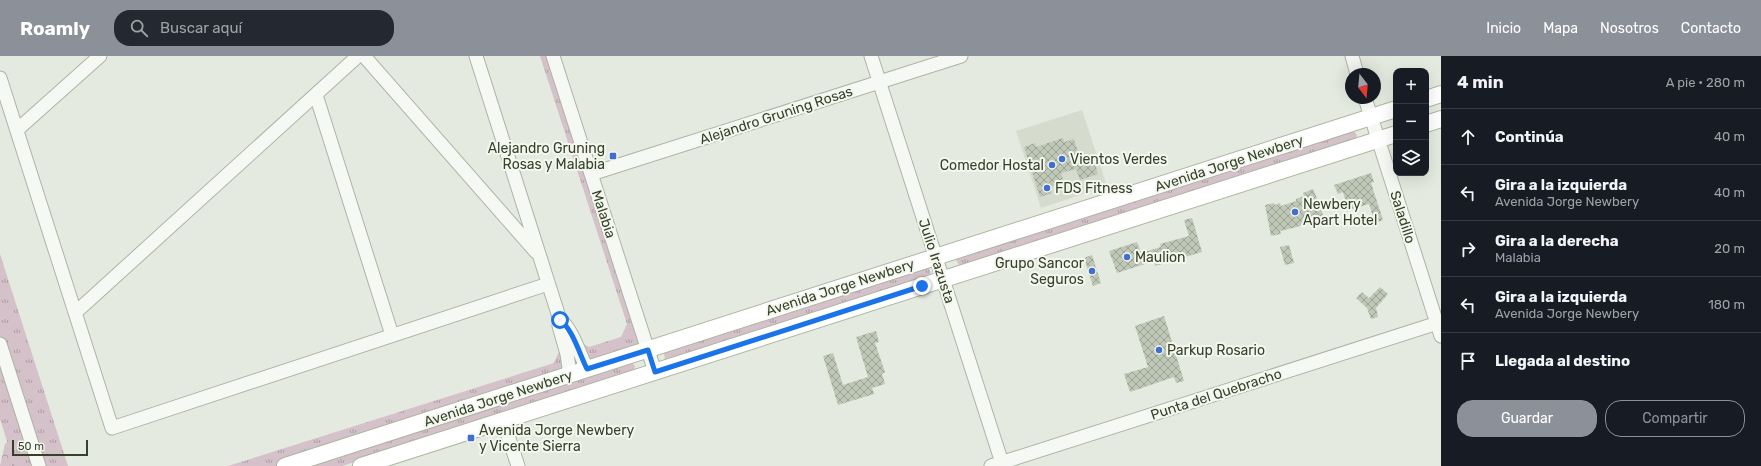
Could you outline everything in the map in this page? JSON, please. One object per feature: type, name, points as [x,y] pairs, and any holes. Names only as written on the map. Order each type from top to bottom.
[{"type":"main road","points":[[1429,98],[1441,94]]},
{"type":"main road","name":"Avenida Jorge Newbery","points":[[285,466],[1393,110]]},
{"type":"main road","points":[[1429,123],[1441,119]]},
{"type":"main road","name":"Avenida Jorge Newbery","points":[[361,466],[1393,135]]},
{"type":"street","points":[[17,130],[100,56]]},
{"type":"street","points":[[75,313],[358,56]]},
{"type":"street","points":[[364,56],[540,256]]},
{"type":"street","points":[[476,56],[560,320],[559,326],[568,354],[570,375]]},
{"type":"street","name":"Malabia","points":[[553,56],[655,372]]},
{"type":"street","name":"Julio Irazusta","points":[[871,56],[943,279],[999,465]]},
{"type":"street","name":"Alejandro Gruning Rosas","points":[[591,174],[961,56]]},
{"type":"street","points":[[1352,56],[1355,68]]},
{"type":"street","points":[[0,78],[112,428],[548,284]]},
{"type":"street","points":[[316,95],[392,335]]},
{"type":"street","name":"Saladillo","points":[[1367,104],[1440,327]]},
{"type":"street","points":[[560,320],[564,323],[572,336],[587,369]]},
{"type":"street","name":"Punta del Quebracho","points":[[999,465],[1440,327]]},
{"type":"street","points":[[0,344],[39,466]]},
{"type":"street","points":[[503,420],[518,466]]},
{"type":"shaded area","name":"Vientos Verdes","points":[[1082,110],[1107,186],[1041,208],[1016,131]]},
{"type":"green space","points":[[540,56],[553,56],[648,349],[285,466],[228,466],[554,363],[561,347],[579,342],[589,347],[621,337],[627,324]]},
{"type":"green space","points":[[1352,129],[1357,135],[1356,140],[960,266],[956,260],[959,255]]},
{"type":"green space","points":[[0,254],[68,466],[15,466],[0,419]]},
{"type":"green space","points":[[927,266],[931,275],[672,360],[665,360],[664,353],[670,349]]},
{"type":"green space","points":[[631,362],[635,366],[634,371],[629,374],[342,466],[305,466]]},
{"type":"green space","points":[[8,442],[15,466],[0,466],[5,444]]},
{"type":"building","points":[[1063,138],[1064,142],[1074,139],[1080,159],[1092,155],[1098,174],[1080,180],[1076,169],[1061,173],[1064,182],[1050,187],[1052,193],[1040,197],[1024,147],[1035,143],[1036,147]]},
{"type":"building","points":[[1371,173],[1374,182],[1371,183],[1383,220],[1375,223],[1369,204],[1348,210],[1343,192],[1338,194],[1334,185]]},
{"type":"building","points":[[1313,189],[1324,218],[1316,222],[1315,220],[1297,227],[1280,231],[1281,234],[1271,236],[1265,205],[1274,203],[1275,205],[1280,203],[1281,206],[1296,201],[1296,199],[1304,196],[1303,193]]},
{"type":"building","points":[[1192,218],[1202,252],[1155,266],[1154,261],[1117,273],[1109,251],[1137,242],[1141,253],[1161,247],[1160,244],[1189,236],[1184,220]]},
{"type":"building","points":[[1289,245],[1294,263],[1285,265],[1280,247]]},
{"type":"building","name":"Grupo Sancor Seguros","points":[[1092,255],[1101,283],[1093,286],[1084,258]]},
{"type":"building","points":[[1380,287],[1388,294],[1376,308],[1378,317],[1371,319],[1367,308],[1356,298],[1362,292],[1369,298]]},
{"type":"building","name":"Parkup Rosario","points":[[1164,316],[1184,381],[1176,383],[1174,377],[1130,392],[1124,374],[1148,367],[1135,326]]},
{"type":"building","points":[[876,331],[879,342],[875,343],[885,372],[882,374],[885,384],[872,388],[874,394],[838,405],[823,356],[833,353],[843,385],[868,377],[856,337]]},
{"type":"place","name":"Alejandro Gruning Rosas y Malabia","points":[[613,156]]},
{"type":"place","name":"Vientos Verdes","points":[[1062,159]]},
{"type":"place","name":"Comedor Hostal","points":[[1052,165]]},
{"type":"place","name":"FDS Fitness","points":[[1047,188]]},
{"type":"place","name":"Newbery Apart Hotel","points":[[1295,212]]},
{"type":"place","name":"Maulion","points":[[1127,257]]},
{"type":"place","name":"Grupo Sancor Seguros","points":[[1092,271]]},
{"type":"place","name":"Parkup Rosario","points":[[1159,350]]},
{"type":"place","name":"Avenida Jorge Newbery y Vicente Sierra","points":[[471,438]]},
{"type":"route","points":[[560,320],[564,323],[576,343],[578,351],[587,369],[648,350],[655,372],[922,286]]}]
